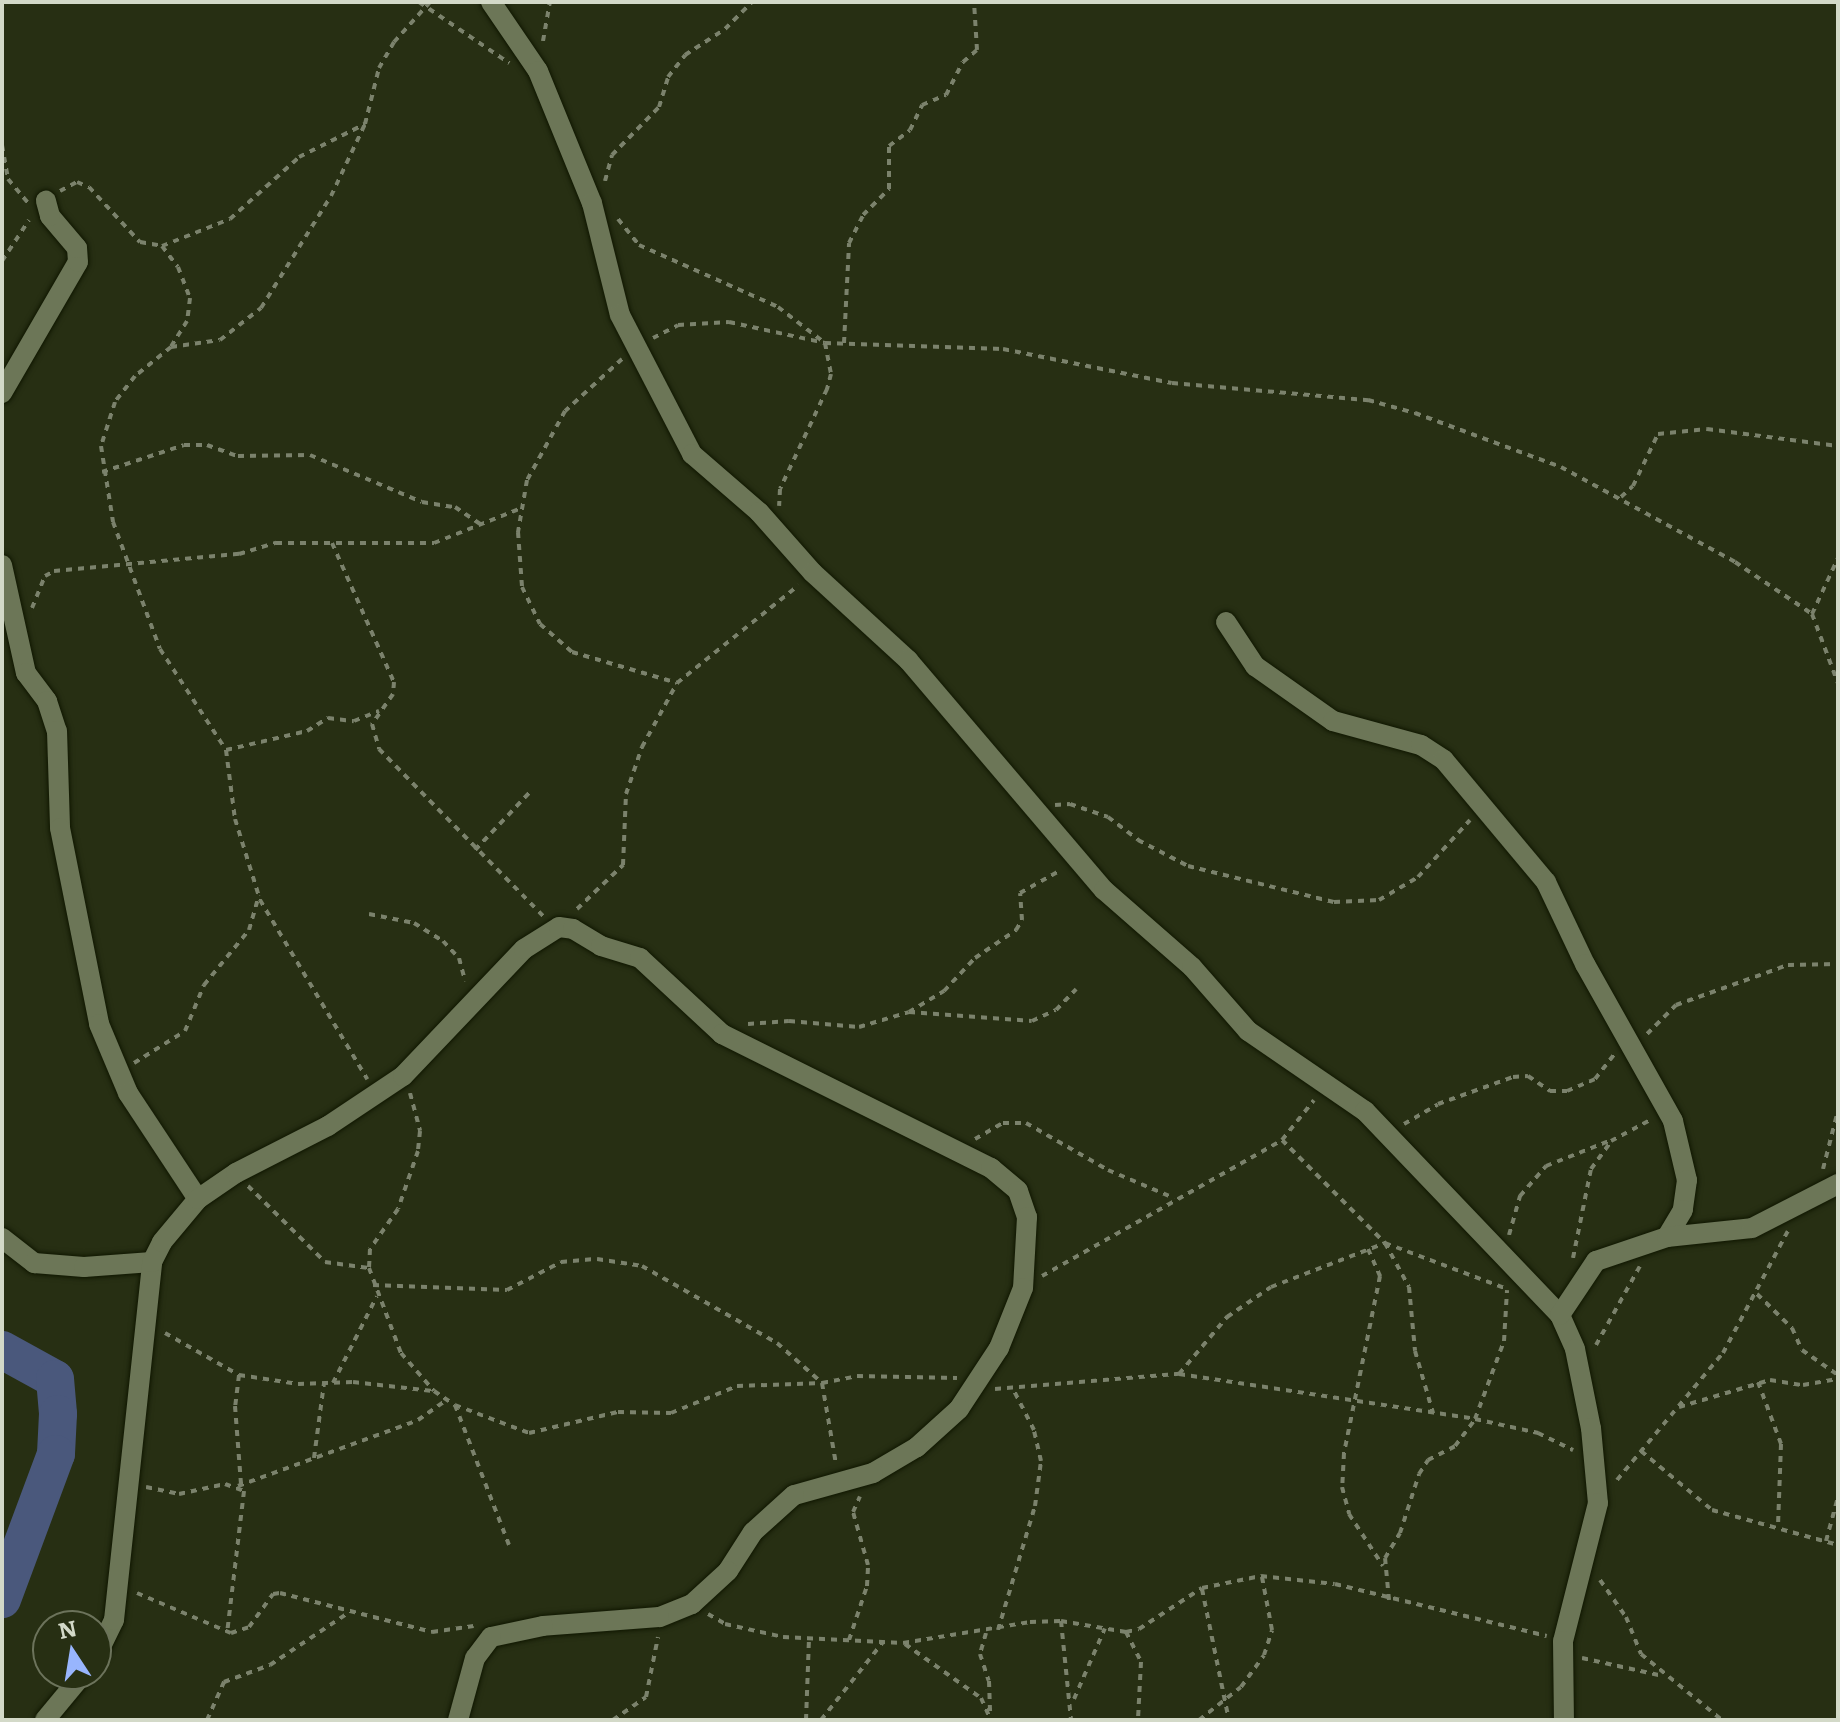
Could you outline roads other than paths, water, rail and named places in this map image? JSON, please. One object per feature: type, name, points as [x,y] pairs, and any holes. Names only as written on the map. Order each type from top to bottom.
[{"type":"street","points":[[491,2],[539,74],[597,205],[620,315],[692,454],[780,536],[813,573],[908,660],[934,696],[1037,806],[1083,867],[1197,972],[1248,1031],[1324,1087],[1365,1111],[1504,1251],[1554,1308],[1581,1380],[1598,1503],[1562,1647],[1564,1720]]},
{"type":"street","points":[[2,393],[78,262],[77,248],[50,216],[46,201]]},
{"type":"street","points":[[2,565],[26,673],[47,701],[57,731],[60,828],[79,940],[99,1024],[118,1073],[198,1199]]},
{"type":"street","points":[[1226,622],[1255,666],[1333,721],[1421,745],[1444,760],[1546,882],[1673,1121],[1687,1180],[1683,1210],[1659,1239]]},
{"type":"street","points":[[112,1624],[132,1484],[152,1262],[198,1199],[236,1173],[377,1095],[403,1076],[466,1015],[524,949],[559,927],[640,958],[714,1026],[792,1072],[958,1150],[1018,1191],[1027,1217],[1023,1288],[999,1348],[976,1384],[959,1409],[917,1447],[873,1473],[794,1495],[753,1532],[728,1571],[692,1604],[659,1617],[504,1631],[484,1643],[475,1658],[458,1720]]},
{"type":"street","points":[[1554,1308],[1596,1261],[1659,1239],[1752,1228],[1799,1208],[1838,1184]]},
{"type":"street","points":[[2,1238],[34,1263],[84,1267],[152,1262]]},
{"type":"street","points":[[45,1720],[70,1690]]},
{"type":"waterway","points":[[2,1350],[55,1379],[58,1414],[56,1454],[2,1599]]}]
